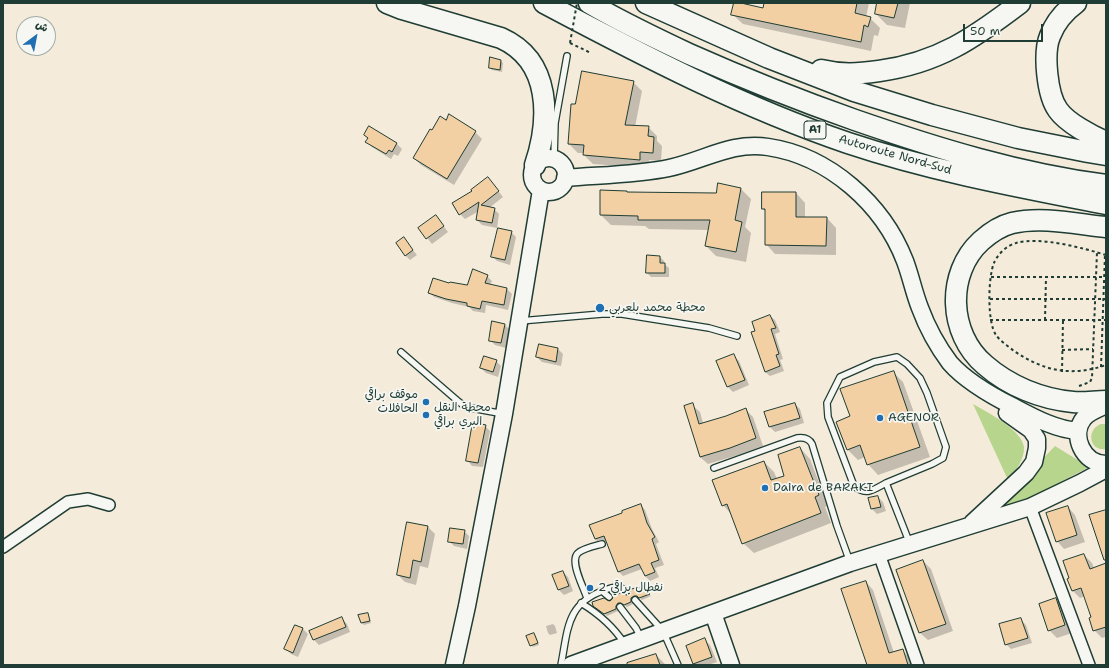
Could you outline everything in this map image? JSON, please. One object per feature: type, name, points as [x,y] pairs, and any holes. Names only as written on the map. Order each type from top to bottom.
[{"type":"highway","points":[[387,3],[402,10],[501,38],[510,42],[525,54],[531,62],[539,80],[545,114],[541,147],[535,166]]},
{"type":"highway","name":"Autoroute Nord-Sud","points":[[544,3],[709,87],[777,116],[848,143],[924,165],[1021,188],[1106,204]]},
{"type":"highway","name":"Autoroute Nord-Sud","points":[[589,3],[662,41],[737,75],[813,106],[909,139],[1003,165],[1106,185]]},
{"type":"highway","points":[[646,3],[769,58],[854,91],[932,115],[1018,138],[1106,155]]},
{"type":"highway","points":[[769,58],[838,74],[865,73],[894,69],[920,62],[947,52],[982,32],[1020,3]]},
{"type":"highway","points":[[1076,3],[1064,12],[1050,36],[1046,62],[1049,87],[1058,110],[1067,119],[1097,139],[1106,142]]},
{"type":"highway","points":[[1106,227],[1035,221],[1012,223],[992,232],[974,248],[962,266],[956,288],[956,306],[960,326],[969,346],[983,364],[997,375],[1015,385],[1049,398],[1074,402],[1106,401]]},
{"type":"main road","points":[[565,178],[654,171],[686,164],[726,149],[765,146],[802,156],[826,169],[850,186],[872,206],[890,232],[904,260],[920,308],[950,363],[969,385],[1031,430],[1037,439],[1034,462],[1026,473],[970,526]]},
{"type":"main road","points":[[550,158],[554,159],[563,167],[565,178],[560,188],[546,192],[537,187],[532,176],[535,166],[541,160],[550,158]]},
{"type":"main road","points":[[454,665],[467,606],[504,414],[541,190]]},
{"type":"main road","points":[[950,363],[974,382],[1005,402],[1057,427],[1078,431]]},
{"type":"main road","points":[[1106,405],[1090,413],[1084,419],[1078,431],[1079,444],[1085,454],[1095,461],[1106,464]]},
{"type":"main road","points":[[571,665],[850,563],[1030,507],[1106,469]]},
{"type":"main road","points":[[463,665],[470,620],[467,606]]},
{"type":"main road","points":[[713,613],[732,665]]},
{"type":"street","points":[[3,547],[68,502],[88,499],[109,505]]},
{"type":"street","points":[[1030,507],[1089,665]]},
{"type":"street","points":[[879,554],[918,665]]},
{"type":"lane","points":[[554,159],[555,123],[567,56]]},
{"type":"lane","points":[[520,322],[602,314],[622,314],[709,328],[737,336]]},
{"type":"lane","points":[[401,352],[466,407],[504,414]]},
{"type":"lane","points":[[898,357],[920,378],[927,393],[946,447],[943,458],[886,483],[871,492],[860,490],[854,486],[828,417],[827,403],[840,377],[874,362],[898,357]]},
{"type":"lane","points":[[714,468],[797,438],[803,437],[809,440],[812,444],[850,563]]},
{"type":"lane","points":[[886,483],[910,544]]},
{"type":"lane","points":[[587,598],[575,566],[576,556],[582,550],[602,544]]},
{"type":"lane","points":[[561,665],[569,624],[576,609],[581,603],[587,598],[602,591],[617,587],[626,591]]},
{"type":"lane","points":[[602,591],[609,597]]},
{"type":"lane","points":[[635,600],[663,631],[678,665]]},
{"type":"lane","points":[[581,603],[603,618],[626,645]]},
{"type":"lane","points":[[620,607],[636,628],[642,639]]},
{"type":"path","points":[[577,3],[570,43],[591,52]]},
{"type":"path","points":[[1101,367],[1105,299],[1105,254],[1053,243],[1018,242],[1008,247],[997,257],[992,267],[990,320],[996,336],[1022,356],[1036,363],[1062,372],[1078,372],[1093,369],[1101,367],[1106,365]]},
{"type":"path","points":[[1077,387],[1090,382],[1092,378],[1097,252]]},
{"type":"path","points":[[991,277],[1105,278]]},
{"type":"path","points":[[1045,320],[1046,277]]},
{"type":"path","points":[[990,299],[1105,299]]},
{"type":"path","points":[[990,320],[1104,320]]},
{"type":"path","points":[[1062,372],[1063,320]]},
{"type":"path","points":[[1062,350],[1094,349]]},
{"type":"green space","points":[[973,404],[1011,428],[1022,441],[1024,447],[1023,456],[1008,480]]},
{"type":"green space","points":[[1101,424],[1106,424],[1106,449],[1096,447],[1092,440],[1093,430]]},
{"type":"green space","points":[[1055,446],[1089,467],[1013,507],[997,507]]},
{"type":"building","points":[[734,3],[763,8],[764,3],[857,3],[855,13],[871,17],[868,27],[864,25],[861,42],[731,15]]},
{"type":"building","points":[[877,3],[898,3],[894,18],[875,14]]},
{"type":"building","points":[[490,57],[501,60],[500,70],[489,68]]},
{"type":"building","points":[[582,71],[634,81],[625,125],[649,126],[648,136],[654,137],[653,153],[640,152],[640,160],[583,155],[584,145],[568,144],[571,104],[575,104]]},
{"type":"building","points":[[449,114],[476,131],[447,179],[413,158],[430,129],[432,130],[440,116],[446,120]]},
{"type":"building","points":[[369,126],[397,143],[392,152],[389,150],[386,154],[365,142],[368,138],[364,135]]},
{"type":"building","points":[[488,177],[499,191],[481,205],[495,208],[492,223],[476,220],[479,202],[459,215],[452,203],[472,191],[471,190]]},
{"type":"building","points":[[718,183],[741,188],[735,220],[742,222],[736,252],[705,246],[710,220],[638,220],[638,216],[600,215],[600,190],[627,192],[716,193]]},
{"type":"building","points":[[762,192],[796,192],[796,217],[827,217],[826,246],[765,245],[765,209],[762,209]]},
{"type":"building","points":[[436,215],[444,226],[426,239],[418,228]]},
{"type":"building","points":[[498,228],[512,231],[505,260],[491,257]]},
{"type":"building","points":[[404,237],[413,250],[405,256],[396,243]]},
{"type":"building","points":[[647,255],[660,256],[660,263],[665,263],[665,273],[646,273]]},
{"type":"building","points":[[473,269],[488,275],[485,283],[507,288],[504,305],[482,301],[480,309],[467,306],[467,303],[446,299],[428,293],[433,278],[449,283],[467,285]]},
{"type":"building","points":[[770,315],[776,328],[771,329],[779,354],[776,355],[780,366],[765,372],[751,332],[755,331],[752,322]]},
{"type":"building","points":[[492,321],[505,324],[501,343],[489,341]]},
{"type":"building","points":[[539,344],[558,348],[556,362],[536,357]]},
{"type":"building","points":[[734,354],[745,380],[727,387],[716,361]]},
{"type":"building","points":[[484,356],[497,360],[493,372],[480,368]]},
{"type":"building","name":"AGENOR","points":[[894,371],[920,447],[867,465],[860,445],[847,450],[836,422],[850,416],[840,389]]},
{"type":"building","points":[[693,403],[699,424],[746,408],[756,438],[700,457],[684,406]]},
{"type":"building","points":[[795,403],[800,418],[769,427],[764,412]]},
{"type":"building","points":[[473,422],[486,425],[478,463],[466,461]]},
{"type":"building","name":"Daira de BARAKI","points":[[800,447],[819,495],[815,497],[821,513],[742,544],[727,504],[722,506],[712,480],[764,461],[771,480],[784,476],[778,455]]},
{"type":"building","points":[[878,496],[881,507],[871,509],[868,498]]},
{"type":"building","points":[[641,504],[647,523],[655,537],[652,539],[659,560],[651,563],[655,572],[645,576],[639,564],[618,572],[604,536],[595,539],[589,525],[622,513],[622,511]]},
{"type":"building","points":[[1068,506],[1077,535],[1056,542],[1046,513]]},
{"type":"building","points":[[1106,510],[1106,560],[1104,560],[1089,515]]},
{"type":"building","points":[[407,522],[428,526],[421,562],[413,560],[410,578],[397,575]]},
{"type":"building","points":[[450,528],[465,530],[463,544],[448,542]]},
{"type":"building","points":[[1084,554],[1090,569],[1106,563],[1106,627],[1093,631],[1089,618],[1091,617],[1081,588],[1072,591],[1067,579],[1069,578],[1063,561]]},
{"type":"building","points":[[923,560],[946,624],[919,633],[896,570]]},
{"type":"building","points":[[563,571],[569,586],[558,590],[552,575]]},
{"type":"building","points":[[866,581],[889,653],[903,649],[908,665],[867,665],[841,589]]},
{"type":"building","points":[[639,587],[650,594],[639,598],[634,596],[631,598],[631,602],[624,605],[618,603],[616,609],[604,614],[593,606],[592,602],[604,598],[610,601],[613,595],[621,593],[627,595],[630,593],[630,590]]},
{"type":"building","points":[[1056,598],[1065,625],[1048,631],[1039,604]]},
{"type":"building","points":[[368,613],[370,621],[361,623],[358,615]]},
{"type":"building","points":[[342,617],[346,627],[313,640],[309,631]]},
{"type":"building","points":[[1021,618],[1028,638],[1005,645],[999,624]]},
{"type":"building","points":[[295,625],[303,628],[293,653],[284,649]]},
{"type":"building","points":[[534,633],[538,643],[530,646],[526,636]]},
{"type":"building","points":[[705,638],[712,657],[693,664],[686,646]]},
{"type":"building","points":[[656,654],[660,665],[627,665],[627,663]]},
{"type":"place","name":"محطة محمد بلعربي","points":[[600,308]]},
{"type":"place","name":"موقف براقي الحافلات","points":[[426,402]]},
{"type":"place","name":"محطة النقل البري براقي","points":[[426,415]]},
{"type":"place","name":"AGENOR","points":[[880,418]]},
{"type":"place","name":"Daira de BARAKI","points":[[765,488]]},
{"type":"place","name":"نفطال براقي 2","points":[[590,588]]}]
